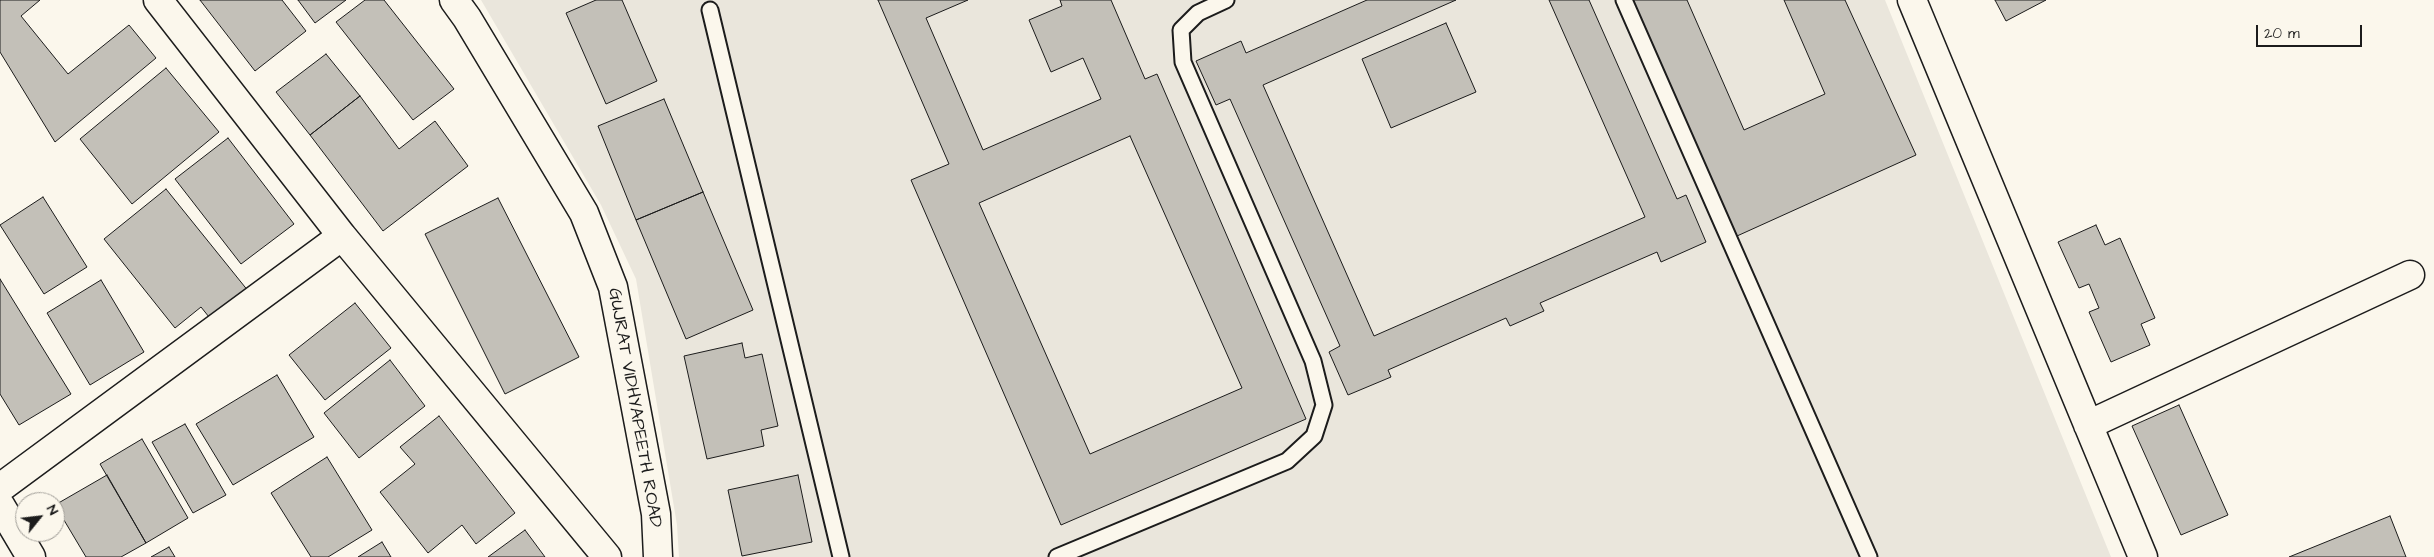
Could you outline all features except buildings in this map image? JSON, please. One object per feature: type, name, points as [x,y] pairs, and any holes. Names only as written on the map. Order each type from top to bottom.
[{"type":"street","points":[[158,0],[342,236],[607,557]]},
{"type":"street","name":"GUJRAT VIDHYAPEETH ROAD","points":[[454,0],[468,18],[584,213],[613,287],[656,514],[658,557]]},
{"type":"street","points":[[1912,0],[2143,557]]},
{"type":"street","points":[[0,488],[342,236]]},
{"type":"street","points":[[2088,425],[2410,275]]},
{"type":"street","points":[[0,504],[31,557]]},
{"type":"lane","points":[[1057,557],[1287,461],[1314,436],[1324,405],[1312,361],[1183,62],[1181,30],[1198,13],[1226,0]]},
{"type":"lane","points":[[1624,0],[1869,557]]},
{"type":"lane","points":[[710,10],[840,557]]},
{"type":"shaded area","points":[[481,0],[1885,0],[2111,557],[679,557],[677,525],[636,279],[601,205]]}]
